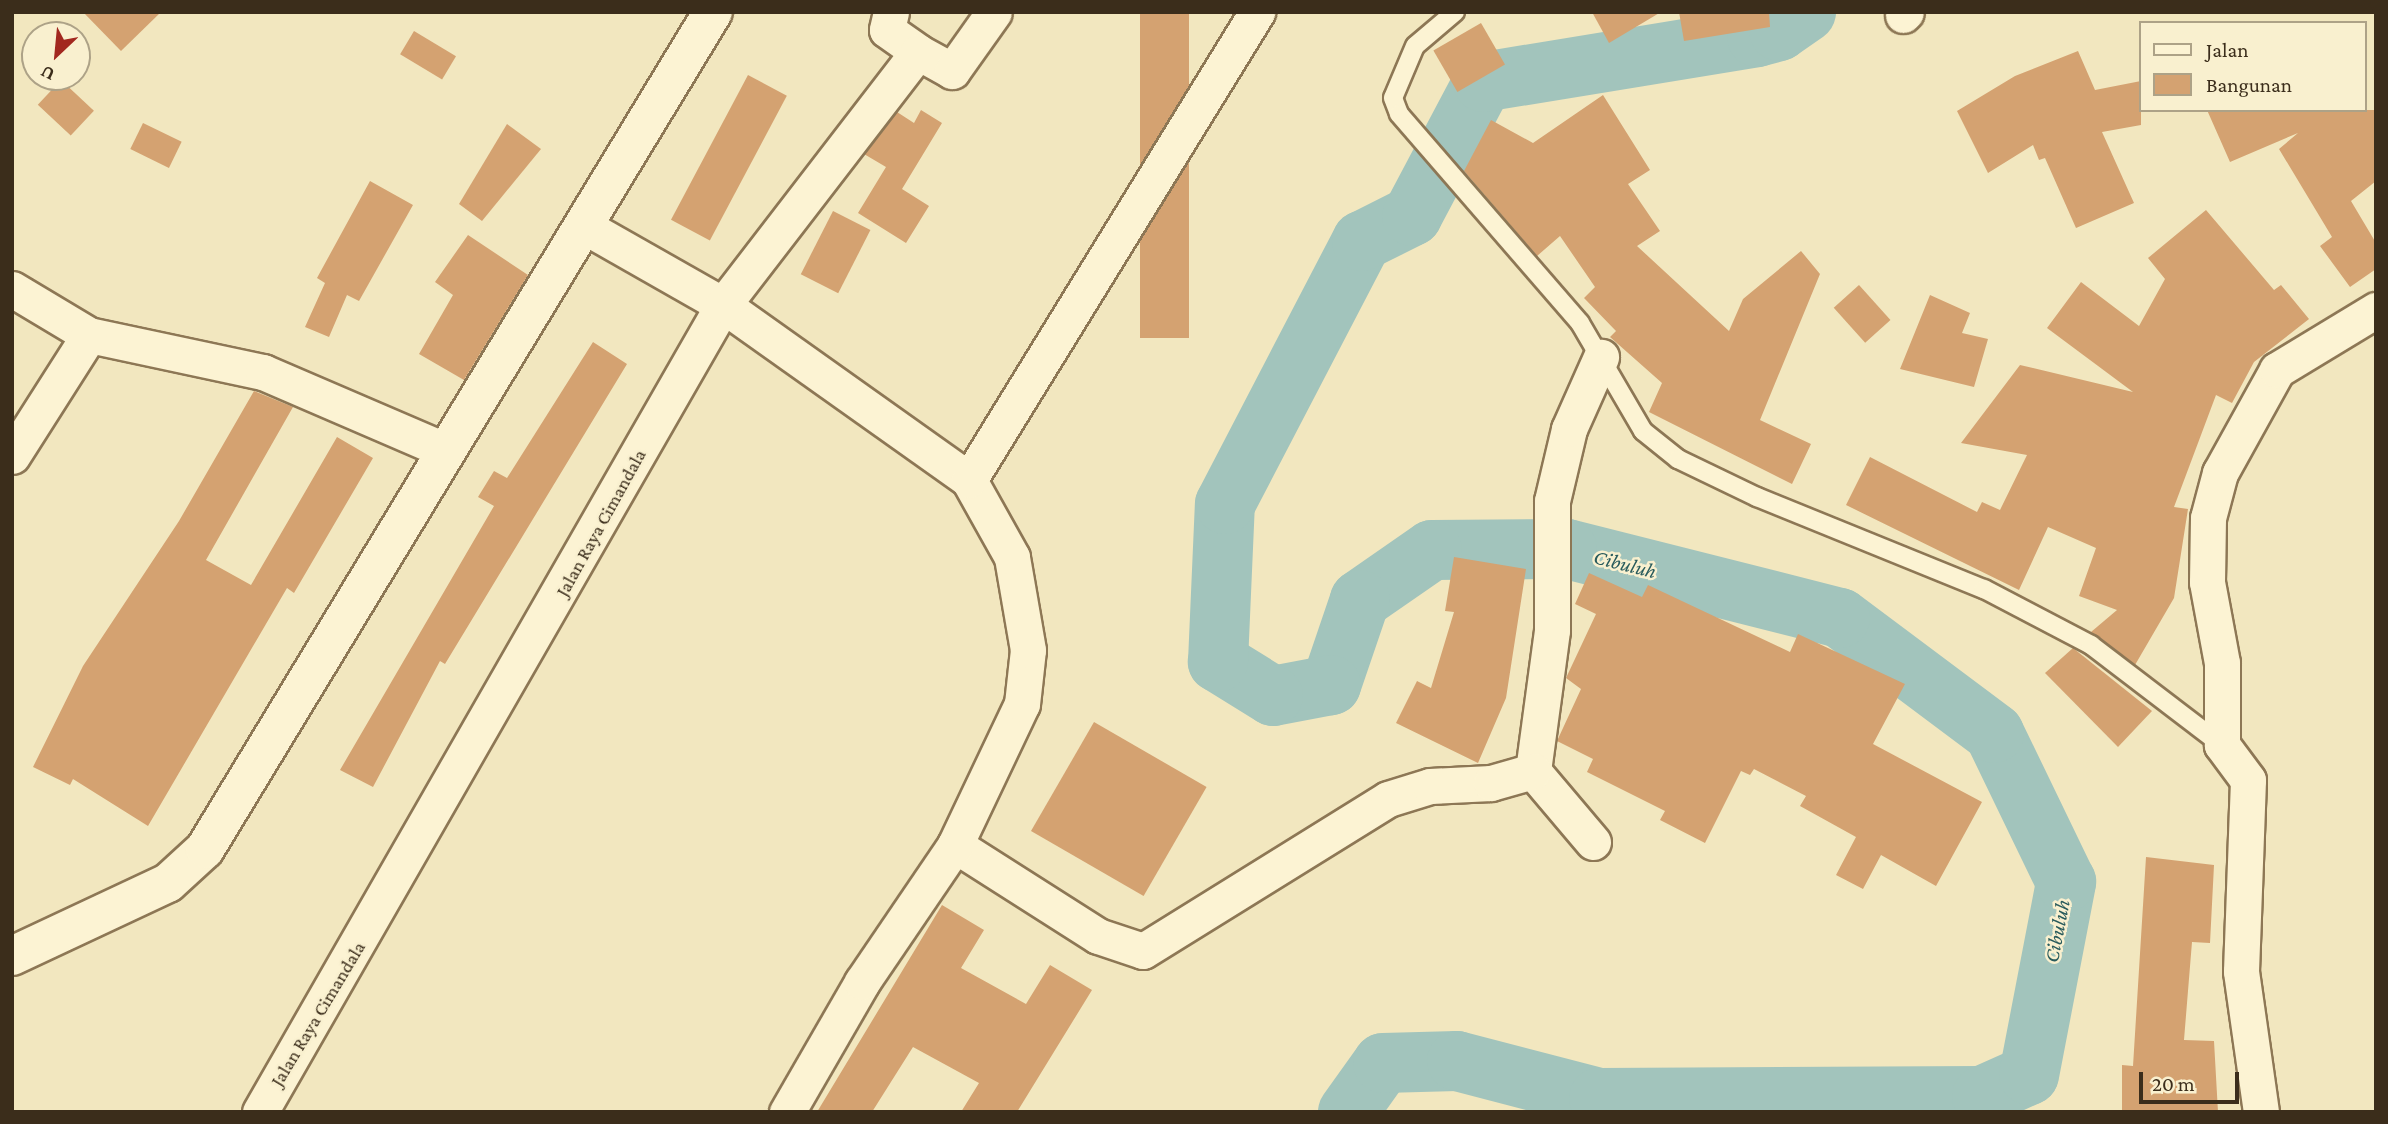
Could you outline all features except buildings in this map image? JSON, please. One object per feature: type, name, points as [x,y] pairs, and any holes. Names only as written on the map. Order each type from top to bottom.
[{"type":"street","points":[[12,956],[189,869],[713,12]]},
{"type":"street","points":[[891,12],[887,30],[952,71],[994,12]]},
{"type":"street","points":[[969,480],[1257,12]]},
{"type":"street","name":"Jalan Raya Cimandala","points":[[260,1112],[723,305],[918,52]]},
{"type":"street","points":[[584,226],[723,305],[969,480],[1012,557],[1028,650],[1022,704],[955,845],[862,982],[787,1112]]},
{"type":"street","points":[[12,289],[89,335],[263,372],[444,450]]},
{"type":"street","points":[[2261,1112],[2241,971],[2248,780],[2222,745],[2222,663],[2207,582],[2213,490],[2277,370],[2376,310]]},
{"type":"street","points":[[12,456],[89,335]]},
{"type":"street","points":[[1593,842],[1533,771],[1556,554],[1552,502],[1569,429],[1601,357]]},
{"type":"street","points":[[955,845],[1098,936],[1143,951],[1388,799],[1430,786],[1490,783],[1533,771]]},
{"type":"lane","points":[[1455,12],[1415,46],[1393,98],[1428,155],[1580,323],[1643,432],[1678,458],[1984,589],[2079,639],[2222,745]]},
{"type":"waterway","name":"Cibuluh","points":[[1348,1112],[1383,1063],[1457,1061],[1599,1098],[1982,1096],[2029,1075],[2066,882],[1994,733],[1840,618],[1567,549],[1432,550],[1360,600],[1331,685],[1273,696],[1218,662],[1225,504],[1362,241],[1412,216],[1483,82],[1757,37],[1779,31],[1806,12]]}]
